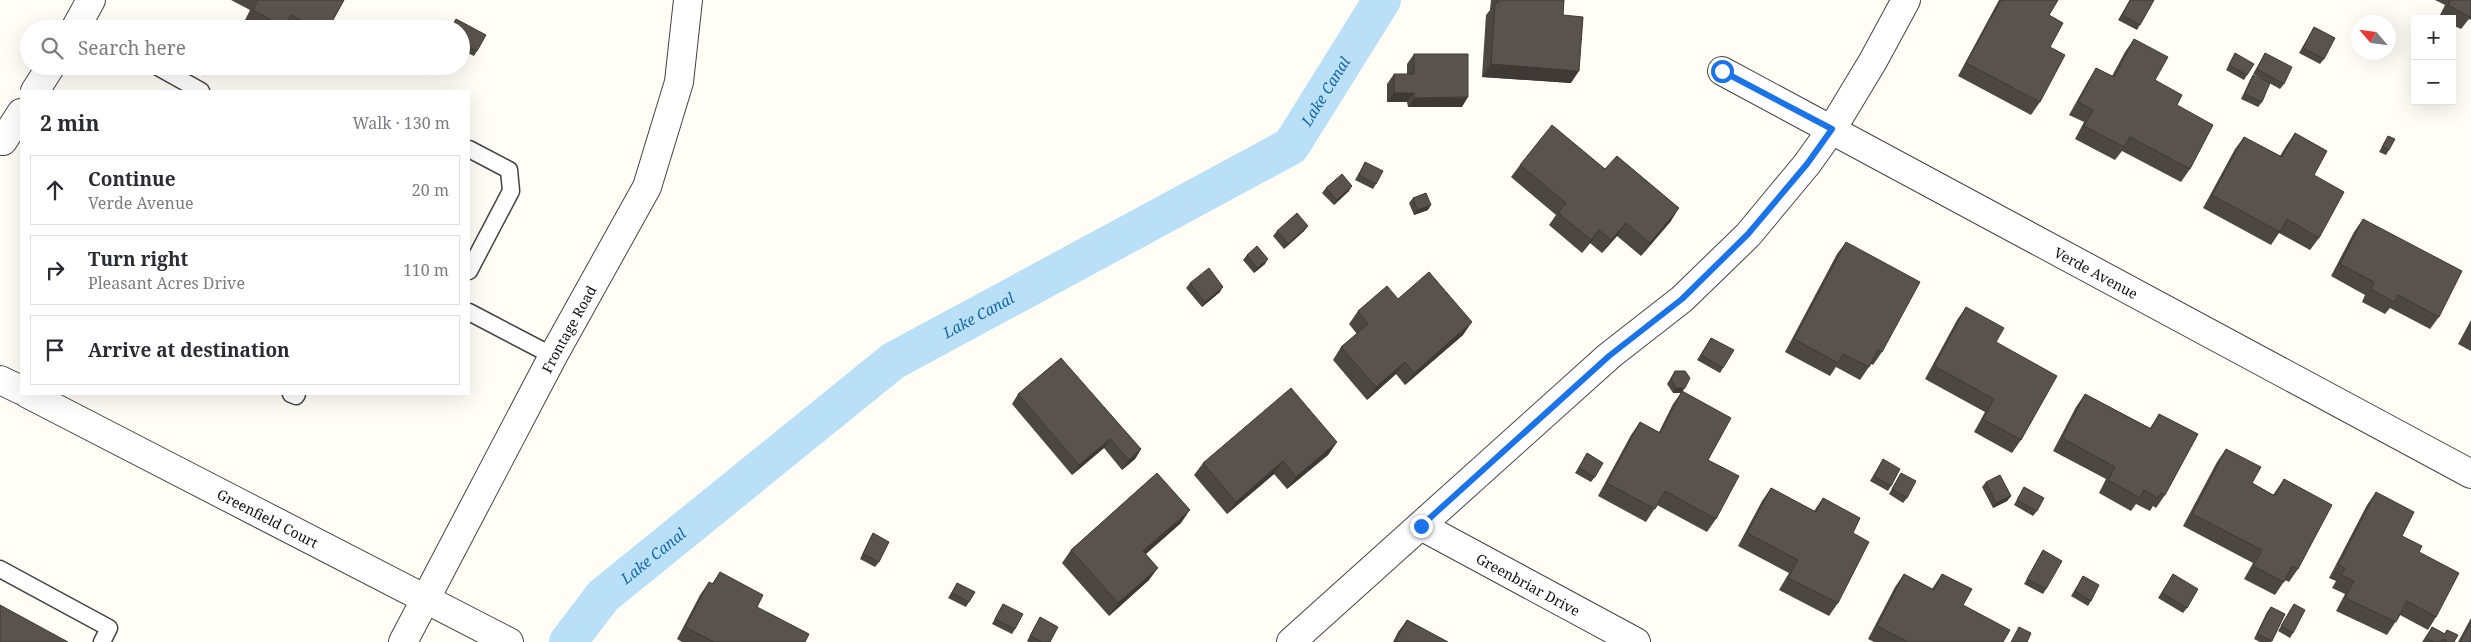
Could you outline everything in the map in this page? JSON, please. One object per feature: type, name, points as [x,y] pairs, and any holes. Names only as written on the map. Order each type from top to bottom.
[{"type":"street","points":[[83,20],[91,0]]},
{"type":"street","name":"Frontage Road","points":[[403,642],[553,356],[647,187],[679,82],[688,0]]},
{"type":"street","points":[[1291,642],[1609,356],[1689,293],[1748,234],[1807,164],[1832,129],[1873,61],[1906,0]]},
{"type":"street","name":"Verde Avenue","points":[[1722,71],[2471,474]]},
{"type":"street","points":[[36,90],[45,75]]},
{"type":"street","points":[[4,141],[20,115]]},
{"type":"street","points":[[0,380],[20,390]]},
{"type":"street","name":"Greenfield Court","points":[[30,395],[426,601],[509,642]]},
{"type":"street","name":"Greenbriar Drive","points":[[1421,526],[1636,642]]},
{"type":"lane","points":[[173,75],[200,90]]},
{"type":"lane","points":[[470,150],[509,170],[511,191],[470,269]]},
{"type":"lane","points":[[470,313],[553,356]]},
{"type":"lane","points":[[0,569],[109,628],[102,642]]},
{"type":"building","points":[[258,0],[344,0],[333,20],[301,20],[291,15],[288,20],[271,20],[253,10]]},
{"type":"building","points":[[1499,0],[1564,0],[1563,15],[1583,17],[1579,71],[1491,64],[1495,3],[1498,3]]},
{"type":"building","points":[[2001,0],[2058,0],[2049,15],[2063,23],[2050,47],[2065,55],[2040,102],[1966,63]]},
{"type":"building","points":[[2130,0],[2154,0],[2140,25],[2122,15]]},
{"type":"building","points":[[2450,0],[2471,0],[2470,17],[2448,5]]},
{"type":"building","points":[[470,26],[486,35],[477,51],[470,48]]},
{"type":"building","points":[[2314,27],[2335,38],[2324,59],[2303,48]]},
{"type":"building","points":[[2134,39],[2168,57],[2155,80],[2182,95],[2177,105],[2213,125],[2190,169],[2130,137],[2124,147],[2084,126],[2093,110],[2078,102],[2096,68],[2114,77]]},
{"type":"building","points":[[2235,53],[2254,64],[2247,75],[2229,65]]},
{"type":"building","points":[[2265,53],[2292,67],[2284,84],[2257,69]]},
{"type":"building","points":[[1414,54],[1468,54],[1468,97],[1414,98],[1414,93],[1394,93],[1394,74],[1414,74]]},
{"type":"building","points":[[2253,75],[2270,83],[2262,102],[2245,94]]},
{"type":"building","points":[[1552,125],[1605,169],[1617,156],[1679,208],[1650,243],[1626,223],[1611,240],[1599,230],[1591,240],[1558,213],[1566,203],[1520,165]]},
{"type":"building","points":[[2295,133],[2327,151],[2314,175],[2344,192],[2319,238],[2287,219],[2280,232],[2212,195],[2244,137],[2282,157]]},
{"type":"building","points":[[2388,136],[2395,139],[2389,150],[2382,147]]},
{"type":"building","points":[[1365,162],[1383,171],[1376,184],[1359,175]]},
{"type":"building","points":[[1342,174],[1352,186],[1337,200],[1326,188]]},
{"type":"building","points":[[1426,193],[1431,205],[1417,210],[1413,198]]},
{"type":"building","points":[[1297,213],[1308,226],[1288,244],[1277,231]]},
{"type":"building","points":[[2363,219],[2462,271],[2439,317],[2398,295],[2394,302],[2371,289],[2374,282],[2340,264]]},
{"type":"building","points":[[1846,242],[1920,282],[1882,352],[1878,350],[1869,367],[1843,354],[1838,363],[1794,339]]},
{"type":"building","points":[[1257,246],[1268,259],[1257,268],[1247,255]]},
{"type":"building","points":[[1209,268],[1223,287],[1205,302],[1190,283]]},
{"type":"building","points":[[1429,272],[1472,322],[1414,373],[1405,362],[1376,387],[1341,347],[1368,324],[1358,311],[1387,286],[1398,299]]},
{"type":"building","points":[[1966,307],[2004,328],[1996,342],[2057,376],[2021,440],[1983,419],[1994,399],[1934,366]]},
{"type":"building","points":[[2471,324],[2471,333],[2467,331]]},
{"type":"building","points":[[1711,338],[1734,350],[1723,368],[1701,355]]},
{"type":"building","points":[[1061,358],[1141,449],[1129,460],[1110,439],[1079,465],[1018,394]]},
{"type":"building","points":[[1675,371],[1685,371],[1690,378],[1685,388],[1676,388],[1671,379]]},
{"type":"building","points":[[1291,388],[1337,442],[1296,477],[1283,461],[1236,502],[1203,463]]},
{"type":"building","points":[[1682,391],[1731,418],[1708,460],[1739,476],[1716,519],[1665,491],[1655,509],[1607,483],[1640,422],[1660,433]]},
{"type":"building","points":[[2085,394],[2151,429],[2159,414],[2198,434],[2165,495],[2161,493],[2158,498],[2144,490],[2140,498],[2108,480],[2115,467],[2062,438]]},
{"type":"building","points":[[2226,449],[2261,467],[2252,483],[2275,496],[2284,479],[2332,505],[2298,569],[2292,566],[2284,582],[2253,566],[2262,550],[2192,514]]},
{"type":"building","points":[[1587,453],[1603,463],[1595,477],[1579,468]]},
{"type":"building","points":[[1883,459],[1900,469],[1891,486],[1874,476]]},
{"type":"building","points":[[1157,473],[1190,510],[1143,551],[1158,568],[1118,603],[1071,550]]},
{"type":"building","points":[[1901,473],[1916,481],[1907,498],[1892,489]]},
{"type":"building","points":[[2000,475],[2011,496],[1996,503],[1986,482]]},
{"type":"building","points":[[2024,487],[2044,498],[2037,511],[2017,500]]},
{"type":"building","points":[[1771,488],[1816,512],[1823,498],[1860,518],[1853,533],[1869,542],[1838,603],[1788,578],[1798,560],[1747,533]]},
{"type":"building","points":[[2376,492],[2414,512],[2402,536],[2422,546],[2419,552],[2459,573],[2436,617],[2407,601],[2396,622],[2345,598],[2354,581],[2341,575],[2345,568],[2338,565]]},
{"type":"building","points":[[873,533],[889,542],[879,562],[863,554]]},
{"type":"building","points":[[2043,550],[2062,561],[2046,589],[2027,579]]},
{"type":"building","points":[[720,572],[763,595],[757,607],[809,634],[805,642],[714,642],[685,627],[709,582],[713,584]]},
{"type":"building","points":[[1904,574],[1934,590],[1942,574],[1972,589],[1963,605],[2010,630],[2003,642],[1908,642],[1877,626]]},
{"type":"building","points":[[2173,574],[2198,589],[2187,608],[2162,593]]},
{"type":"building","points":[[2083,576],[2099,585],[2091,601],[2075,591]]},
{"type":"building","points":[[957,583],[975,592],[969,602],[952,593]]},
{"type":"building","points":[[1003,604],[1023,614],[1015,629],[995,619]]},
{"type":"building","points":[[2294,604],[2305,610],[2293,633],[2281,626]]},
{"type":"building","points":[[0,605],[68,642],[0,642]]},
{"type":"building","points":[[2271,607],[2285,614],[2272,641],[2257,634]]},
{"type":"building","points":[[1040,617],[1058,627],[1050,642],[1042,642],[1030,636]]},
{"type":"building","points":[[1407,620],[1448,642],[1395,642]]},
{"type":"building","points":[[2471,622],[2471,642],[2460,642]]},
{"type":"building","points":[[2019,627],[2031,633],[2027,642],[2011,642]]},
{"type":"building","points":[[2432,627],[2445,634],[2447,630],[2458,635],[2454,642],[2445,642],[2446,640],[2443,639],[2441,642],[2434,642],[2426,638]]},
{"type":"waterway","name":"Lake Canal","points":[[568,642],[603,596],[893,361],[1291,146],[1382,0]]},
{"type":"route","points":[[1421,526],[1609,356],[1682,299],[1748,234],[1807,164],[1832,129],[1722,71]]}]
